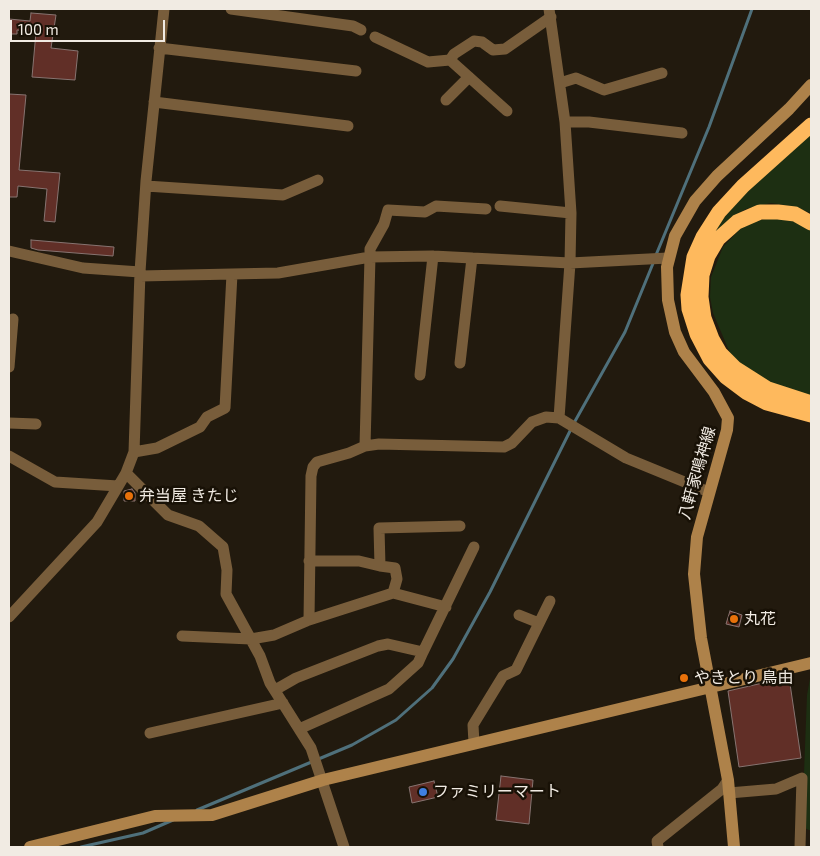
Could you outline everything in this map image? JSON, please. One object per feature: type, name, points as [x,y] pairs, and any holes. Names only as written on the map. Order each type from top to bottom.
[{"type":"highway","points":[[811,125],[743,186],[719,212],[702,237],[694,256],[688,295],[689,309],[697,334],[710,359],[726,377],[746,392],[767,403],[811,415]]},
{"type":"highway","points":[[811,223],[795,214],[778,212],[760,212],[737,222],[725,232],[708,256],[702,275],[701,297],[704,318],[712,339],[720,353],[735,368],[768,389],[811,403]]},
{"type":"main road","name":"八軒家鳴神線","points":[[734,847],[728,786],[712,685],[701,638],[694,574],[696,537],[728,426],[728,418],[714,392],[684,352],[675,332],[659,257],[702,192],[811,85]]},
{"type":"main road","points":[[30,847],[155,816],[212,814],[323,780],[712,685],[811,663]]},
{"type":"street","points":[[9,617],[97,522],[126,473],[134,452],[140,274],[146,186],[164,9]]},
{"type":"street","points":[[231,9],[353,26],[362,30]]},
{"type":"street","points":[[450,60],[454,54],[474,41],[482,42],[493,50],[506,49],[550,13]]},
{"type":"street","points":[[550,13],[565,122],[571,213],[570,263],[559,418]]},
{"type":"street","points":[[375,37],[428,62],[450,60],[508,111]]},
{"type":"street","points":[[159,48],[356,71]]},
{"type":"street","points":[[560,83],[576,78],[604,90],[662,73]]},
{"type":"street","points":[[446,100],[469,77]]},
{"type":"street","points":[[154,102],[348,126]]},
{"type":"street","points":[[565,122],[590,122],[682,133]]},
{"type":"street","points":[[146,186],[283,195],[318,180]]},
{"type":"street","points":[[365,446],[370,249],[384,224],[388,210],[426,212],[436,206],[486,209]]},
{"type":"street","points":[[500,206],[571,213]]},
{"type":"street","points":[[9,250],[82,268],[140,274],[278,273],[370,257],[433,256],[570,263],[659,257]]},
{"type":"street","points":[[420,375],[433,256]]},
{"type":"street","points":[[460,363],[472,258]]},
{"type":"street","points":[[134,452],[157,448],[200,427],[207,417],[225,408],[232,274]]},
{"type":"street","points":[[9,367],[13,319]]},
{"type":"street","points":[[309,620],[309,561],[313,467],[317,462],[350,453],[365,446],[379,444],[504,447],[512,443],[532,422],[546,417],[559,418],[626,458],[709,492]]},
{"type":"street","points":[[9,422],[36,424]]},
{"type":"street","points":[[9,456],[55,482],[118,486]]},
{"type":"street","points":[[126,473],[168,515],[199,526],[223,547],[227,570],[226,594],[251,639],[275,690],[311,748],[344,847]]},
{"type":"street","points":[[380,566],[379,528],[460,526]]},
{"type":"street","points":[[299,729],[389,688],[418,663],[474,547]]},
{"type":"street","points":[[309,561],[359,561],[394,568],[397,580],[393,593]]},
{"type":"street","points":[[182,636],[251,639],[274,635],[309,620],[393,593],[446,607]]},
{"type":"street","points":[[474,743],[473,725],[504,676],[516,670],[550,601]]},
{"type":"street","points":[[519,614],[539,623]]},
{"type":"street","points":[[275,690],[296,678],[378,646],[388,644],[424,652]]},
{"type":"street","points":[[150,733],[283,703]]},
{"type":"street","points":[[658,847],[658,841],[728,786],[776,789],[802,778],[800,847]]},
{"type":"green space","points":[[811,134],[811,213],[791,206],[771,203],[746,209],[737,214],[700,262],[712,232],[744,194]]},
{"type":"green space","points":[[770,218],[790,219],[811,230],[811,398],[798,395],[750,373],[730,353],[713,313],[710,297],[711,277],[723,247],[740,229],[756,221]]},
{"type":"green space","points":[[811,673],[811,830],[809,830],[804,828],[804,773],[807,695]]},
{"type":"building","points":[[31,13],[56,15],[51,48],[78,51],[75,80],[32,77],[36,32],[17,30],[17,34],[9,34],[9,19],[30,21]]},
{"type":"building","points":[[9,94],[26,95],[19,170],[60,173],[55,222],[44,221],[47,189],[18,186],[17,197],[9,197]]},
{"type":"building","points":[[31,240],[114,247],[113,256],[38,250],[31,248]]},
{"type":"building","name":"弁当屋 きたじ","points":[[132,489],[135,493],[135,501],[124,501],[124,491]]},
{"type":"building","name":"丸花","points":[[730,611],[742,615],[739,627],[726,624]]},
{"type":"building","points":[[789,677],[801,758],[739,767],[728,691]]},
{"type":"building","points":[[501,776],[533,780],[529,824],[496,820]]},
{"type":"building","points":[[434,781],[438,797],[412,803],[409,787]]},
{"type":"waterway","points":[[656,255],[709,127],[752,9]]},
{"type":"waterway","points":[[574,423],[625,332],[654,261]]},
{"type":"waterway","points":[[197,810],[352,745],[396,720],[432,688],[453,659],[490,592],[571,429]]},
{"type":"waterway","points":[[81,847],[143,833],[173,820]]},
{"type":"place","name":"弁当屋 きたじ","points":[[129,496]]},
{"type":"place","name":"丸花","points":[[734,619]]},
{"type":"place","name":"やきとり 鳥由","points":[[684,678]]},
{"type":"place","name":"ファミリーマート","points":[[423,792]]}]
